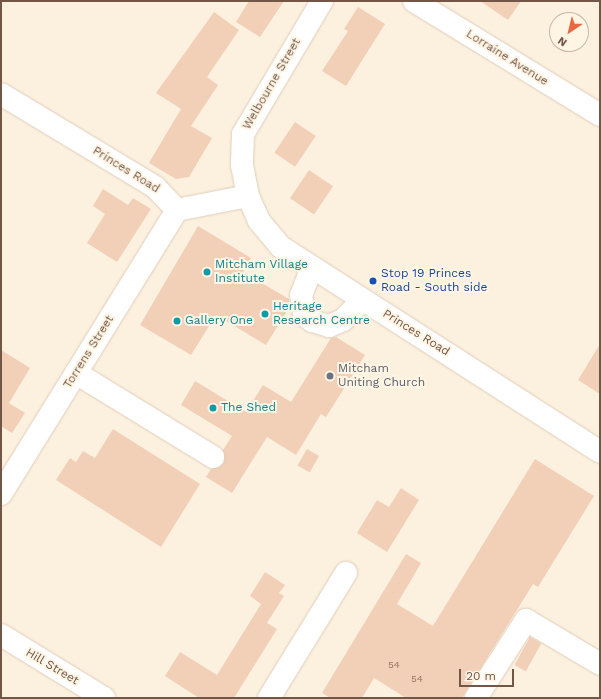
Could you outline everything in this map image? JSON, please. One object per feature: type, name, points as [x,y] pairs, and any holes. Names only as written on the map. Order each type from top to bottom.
[{"type":"street","name":"Welbourne Street","points":[[248,196],[242,165],[243,134],[322,1]]},
{"type":"street","name":"Lorraine Avenue","points":[[414,1],[600,115]]},
{"type":"street","name":"Princes Road","points":[[1,94],[155,187],[177,210]]},
{"type":"street","points":[[177,210],[248,196]]},
{"type":"street","name":"Princes Road","points":[[248,196],[259,221],[281,247],[600,452]]},
{"type":"street","name":"Torrens Street","points":[[1,494],[177,210]]},
{"type":"street","points":[[312,267],[301,295],[304,315],[312,322],[324,325],[336,323],[362,300]]},
{"type":"street","points":[[76,373],[213,457]]},
{"type":"street","points":[[268,698],[346,573]]},
{"type":"street","points":[[476,698],[526,620],[600,664]]},
{"type":"street","name":"Hill Street","points":[[1,635],[104,698]]},
{"type":"building","points":[[249,1],[284,1],[260,37],[236,22]]},
{"type":"building","points":[[480,1],[521,1],[508,20]]},
{"type":"building","points":[[358,7],[385,24],[346,86],[322,71],[348,31],[344,29]]},
{"type":"building","points":[[214,12],[239,30],[207,77],[218,85],[191,126],[212,138],[189,177],[176,179],[149,163],[181,109],[156,93]]},
{"type":"building","points":[[295,122],[316,136],[295,167],[274,153]]},
{"type":"building","points":[[309,170],[333,186],[314,214],[290,198]]},
{"type":"building","points":[[103,189],[128,205],[133,198],[151,209],[117,262],[87,243],[105,214],[93,206]]},
{"type":"building","points":[[198,226],[251,258],[243,272],[289,299],[290,306],[266,345],[216,315],[191,355],[140,325]]},
{"type":"building","points":[[336,337],[365,355],[326,417],[321,414],[296,455],[267,437],[232,493],[206,477],[211,469],[224,463],[223,450],[232,436],[181,405],[195,381],[246,412],[263,385],[291,402],[331,338]]},
{"type":"building","points":[[600,344],[600,394],[578,380]]},
{"type":"building","points":[[1,350],[30,368],[9,403],[25,413],[12,433],[1,426]]},
{"type":"building","points":[[113,429],[200,484],[161,547],[56,480],[70,458],[76,462],[83,451],[95,458]]},
{"type":"building","points":[[307,449],[319,456],[310,472],[298,465]]},
{"type":"building","points":[[535,459],[594,496],[538,587],[533,584],[462,698],[406,698],[374,678],[362,698],[330,698],[322,693],[406,554],[421,563],[397,604],[433,626]]},
{"type":"building","points":[[401,488],[419,500],[387,552],[357,533],[377,500],[389,507]]},
{"type":"building","points":[[265,572],[285,585],[279,593],[284,596],[267,623],[277,629],[234,698],[199,698],[165,676],[180,652],[217,675],[261,604],[250,596]]},
{"type":"building","points":[[530,637],[541,643],[526,671],[514,665]]},
{"type":"place","name":"Mitcham Village Institute","points":[[207,272]]},
{"type":"place","name":"Stop 19 Princes Road - South side","points":[[373,281]]},
{"type":"place","name":"Heritage Research Centre","points":[[265,314]]},
{"type":"place","name":"Gallery One","points":[[177,321]]},
{"type":"place","name":"Mitcham Uniting Church","points":[[330,376]]},
{"type":"place","name":"The Shed","points":[[213,408]]}]
